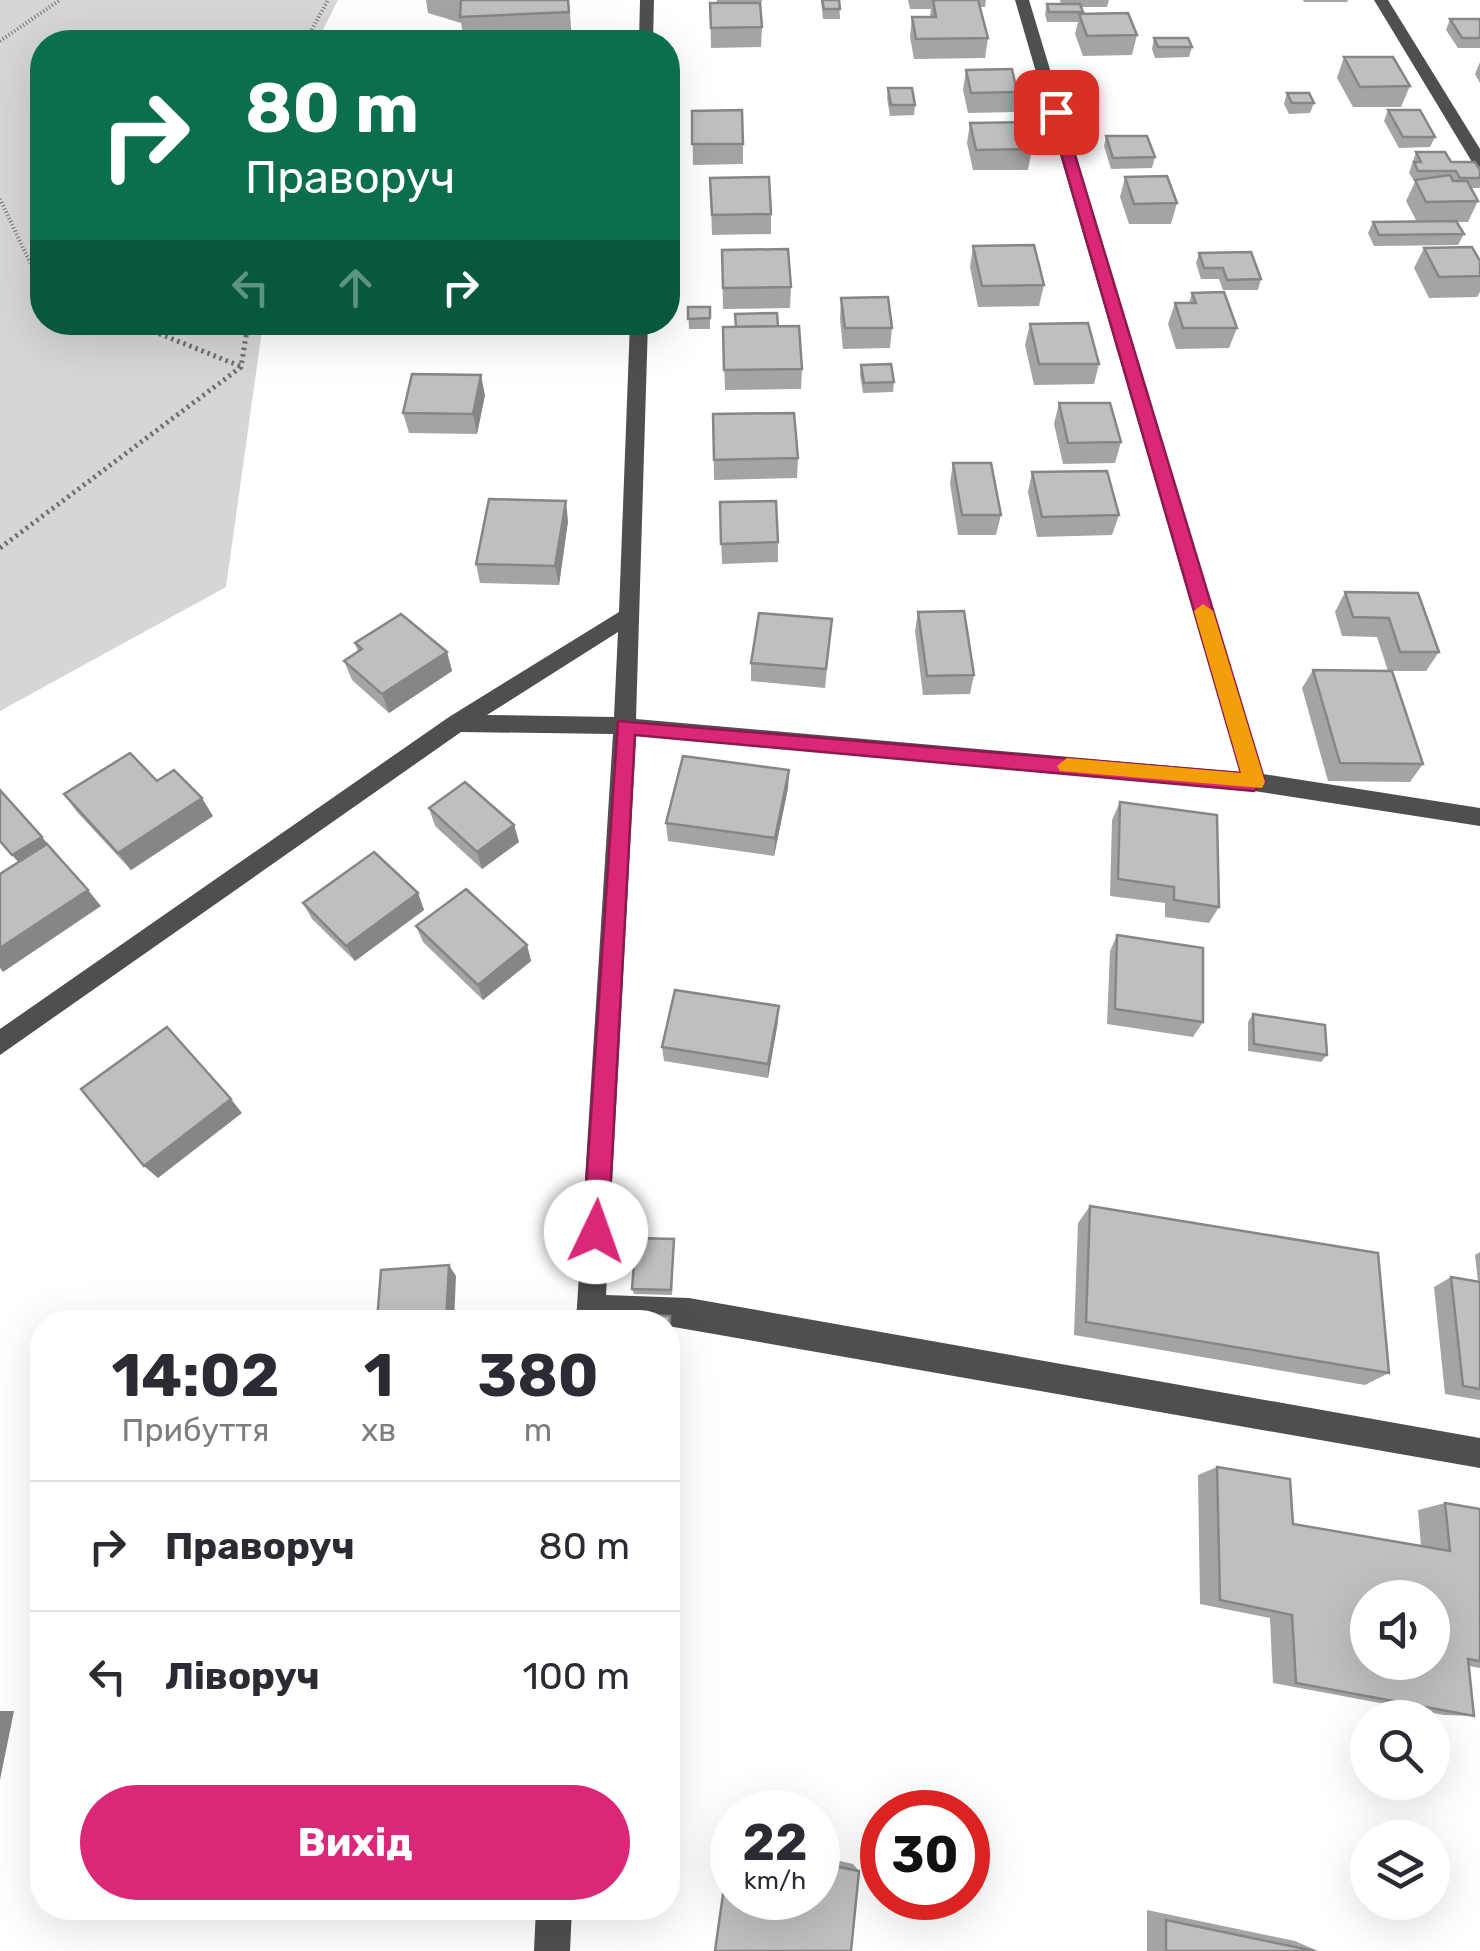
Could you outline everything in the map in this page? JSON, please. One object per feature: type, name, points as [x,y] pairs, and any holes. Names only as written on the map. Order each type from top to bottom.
[{"type":"street","points":[[647,30],[648,0]]},
{"type":"street","points":[[1022,0],[1254,782]]},
{"type":"street","points":[[1381,0],[1480,162]]},
{"type":"street","points":[[590,1310],[631,614],[638,335]]},
{"type":"street","points":[[0,1043],[457,724],[631,614]]},
{"type":"street","points":[[457,724],[625,726],[1254,782],[1480,816]]},
{"type":"street","points":[[680,1312],[1480,1453]]},
{"type":"street","points":[[552,1951],[553,1920]]},
{"type":"path","points":[[0,42],[60,0]]},
{"type":"path","points":[[312,30],[328,0]]},
{"type":"path","points":[[0,199],[30,263]]},
{"type":"path","points":[[163,335],[241,366]]},
{"type":"path","points":[[0,548],[241,366],[246,335]]},
{"type":"shaded area","points":[[0,0],[338,0],[323,30],[30,30],[30,335],[261,335],[226,587],[0,711]]},
{"type":"building","points":[[461,0],[568,0],[569,12],[460,17]]},
{"type":"building","points":[[822,0],[839,0],[840,9],[824,9]]},
{"type":"building","points":[[933,0],[978,0],[988,38],[916,39],[912,17],[936,17]]},
{"type":"building","points":[[710,3],[760,3],[762,27],[711,28]]},
{"type":"building","points":[[1047,4],[1080,4],[1083,12],[1049,12]]},
{"type":"building","points":[[1128,13],[1137,35],[1087,36],[1079,14]]},
{"type":"building","points":[[1450,19],[1480,19],[1480,38],[1462,38]]},
{"type":"building","points":[[1154,38],[1188,38],[1192,47],[1158,47]]},
{"type":"building","points":[[1344,57],[1393,57],[1410,86],[1360,87]]},
{"type":"building","points":[[1012,69],[1017,92],[971,93],[966,70]]},
{"type":"building","points":[[888,88],[912,88],[915,105],[891,105]]},
{"type":"building","points":[[1287,93],[1309,93],[1314,103],[1292,103]]},
{"type":"building","points":[[742,110],[743,144],[692,144],[692,111]]},
{"type":"building","points":[[1388,110],[1420,110],[1435,137],[1403,137]]},
{"type":"building","points":[[1025,122],[1032,149],[976,150],[970,123]]},
{"type":"building","points":[[1106,136],[1147,136],[1155,157],[1113,158]]},
{"type":"building","points":[[1416,152],[1445,152],[1451,162],[1475,162],[1480,178],[1460,178],[1456,171],[1418,171],[1414,162],[1421,162]]},
{"type":"building","points":[[1450,175],[1453,181],[1467,181],[1478,201],[1426,202],[1415,180]]},
{"type":"building","points":[[1167,176],[1177,203],[1134,204],[1125,177]]},
{"type":"building","points":[[769,177],[771,214],[712,215],[710,178]]},
{"type":"building","points":[[1456,221],[1464,234],[1379,235],[1373,222]]},
{"type":"building","points":[[1034,245],[1044,285],[982,286],[973,246]]},
{"type":"building","points":[[1472,247],[1480,261],[1480,276],[1439,277],[1424,248]]},
{"type":"building","points":[[788,249],[791,287],[723,288],[722,250]]},
{"type":"building","points":[[1251,252],[1261,279],[1227,280],[1223,268],[1204,268],[1199,253]]},
{"type":"building","points":[[1224,292],[1237,328],[1183,328],[1175,303],[1196,303],[1192,293]]},
{"type":"building","points":[[888,297],[892,328],[845,328],[841,298]]},
{"type":"building","points":[[688,307],[710,307],[710,318],[688,319]]},
{"type":"building","points":[[777,313],[778,326],[736,327],[735,314]]},
{"type":"building","points":[[1088,323],[1099,364],[1039,364],[1030,324]]},
{"type":"building","points":[[799,326],[802,369],[724,370],[723,327]]},
{"type":"building","points":[[891,364],[894,382],[864,383],[861,365]]},
{"type":"building","points":[[412,374],[481,375],[473,414],[403,413]]},
{"type":"building","points":[[1059,403],[1110,403],[1121,442],[1068,443]]},
{"type":"building","points":[[794,413],[798,458],[714,460],[713,414]]},
{"type":"building","points":[[953,463],[991,463],[1001,515],[962,515]]},
{"type":"building","points":[[1107,471],[1119,515],[1042,517],[1032,472]]},
{"type":"building","points":[[489,499],[566,501],[555,566],[476,564]]},
{"type":"building","points":[[776,501],[778,542],[721,544],[720,502]]},
{"type":"building","points":[[1345,592],[1418,593],[1439,652],[1400,652],[1389,618],[1353,617]]},
{"type":"building","points":[[964,611],[974,675],[927,676],[918,612]]},
{"type":"building","points":[[759,613],[832,619],[826,669],[751,663]]},
{"type":"building","points":[[401,614],[447,652],[382,694],[344,661],[362,649],[355,643]]},
{"type":"building","points":[[1313,670],[1392,671],[1423,764],[1340,763]]},
{"type":"building","points":[[130,753],[157,781],[174,770],[202,798],[118,853],[64,794]]},
{"type":"building","points":[[683,756],[789,770],[775,838],[666,823]]},
{"type":"building","points":[[465,782],[514,825],[477,852],[429,808]]},
{"type":"building","points":[[0,790],[42,837],[12,855],[0,841]]},
{"type":"building","points":[[1120,802],[1217,815],[1219,907],[1174,900],[1174,887],[1118,879]]},
{"type":"building","points":[[47,844],[88,890],[0,948],[0,874]]},
{"type":"building","points":[[374,852],[418,893],[346,946],[303,903]]},
{"type":"building","points":[[466,889],[527,945],[478,985],[416,926]]},
{"type":"building","points":[[1117,935],[1203,948],[1203,1022],[1115,1009]]},
{"type":"building","points":[[675,990],[779,1006],[768,1064],[662,1047]]},
{"type":"building","points":[[1253,1014],[1325,1025],[1327,1055],[1254,1044]]},
{"type":"building","points":[[167,1027],[231,1099],[144,1166],[81,1089]]},
{"type":"building","points":[[1090,1206],[1378,1253],[1389,1373],[1086,1322]]},
{"type":"building","points":[[636,1238],[674,1239],[671,1290],[632,1289]]},
{"type":"building","points":[[449,1265],[447,1310],[378,1310],[381,1270]]},
{"type":"building","points":[[1451,1277],[1480,1282],[1480,1389],[1463,1386]]},
{"type":"building","points":[[1217,1467],[1290,1479],[1293,1524],[1450,1551],[1445,1503],[1480,1509],[1480,1661],[1468,1659],[1474,1716],[1450,1712],[1450,1700],[1388,1700],[1296,1683],[1292,1615],[1220,1600]]},
{"type":"building","points":[[840,1867],[859,1871],[851,1951],[715,1951],[719,1920],[840,1920]]},
{"type":"building","points":[[1166,1920],[1314,1951],[1166,1951]]},
{"type":"slow traffic","points":[[1067,766],[1254,782],[1203,611]]},
{"type":"route","points":[[596,1232],[625,726],[1254,782],[1056,112]]}]
